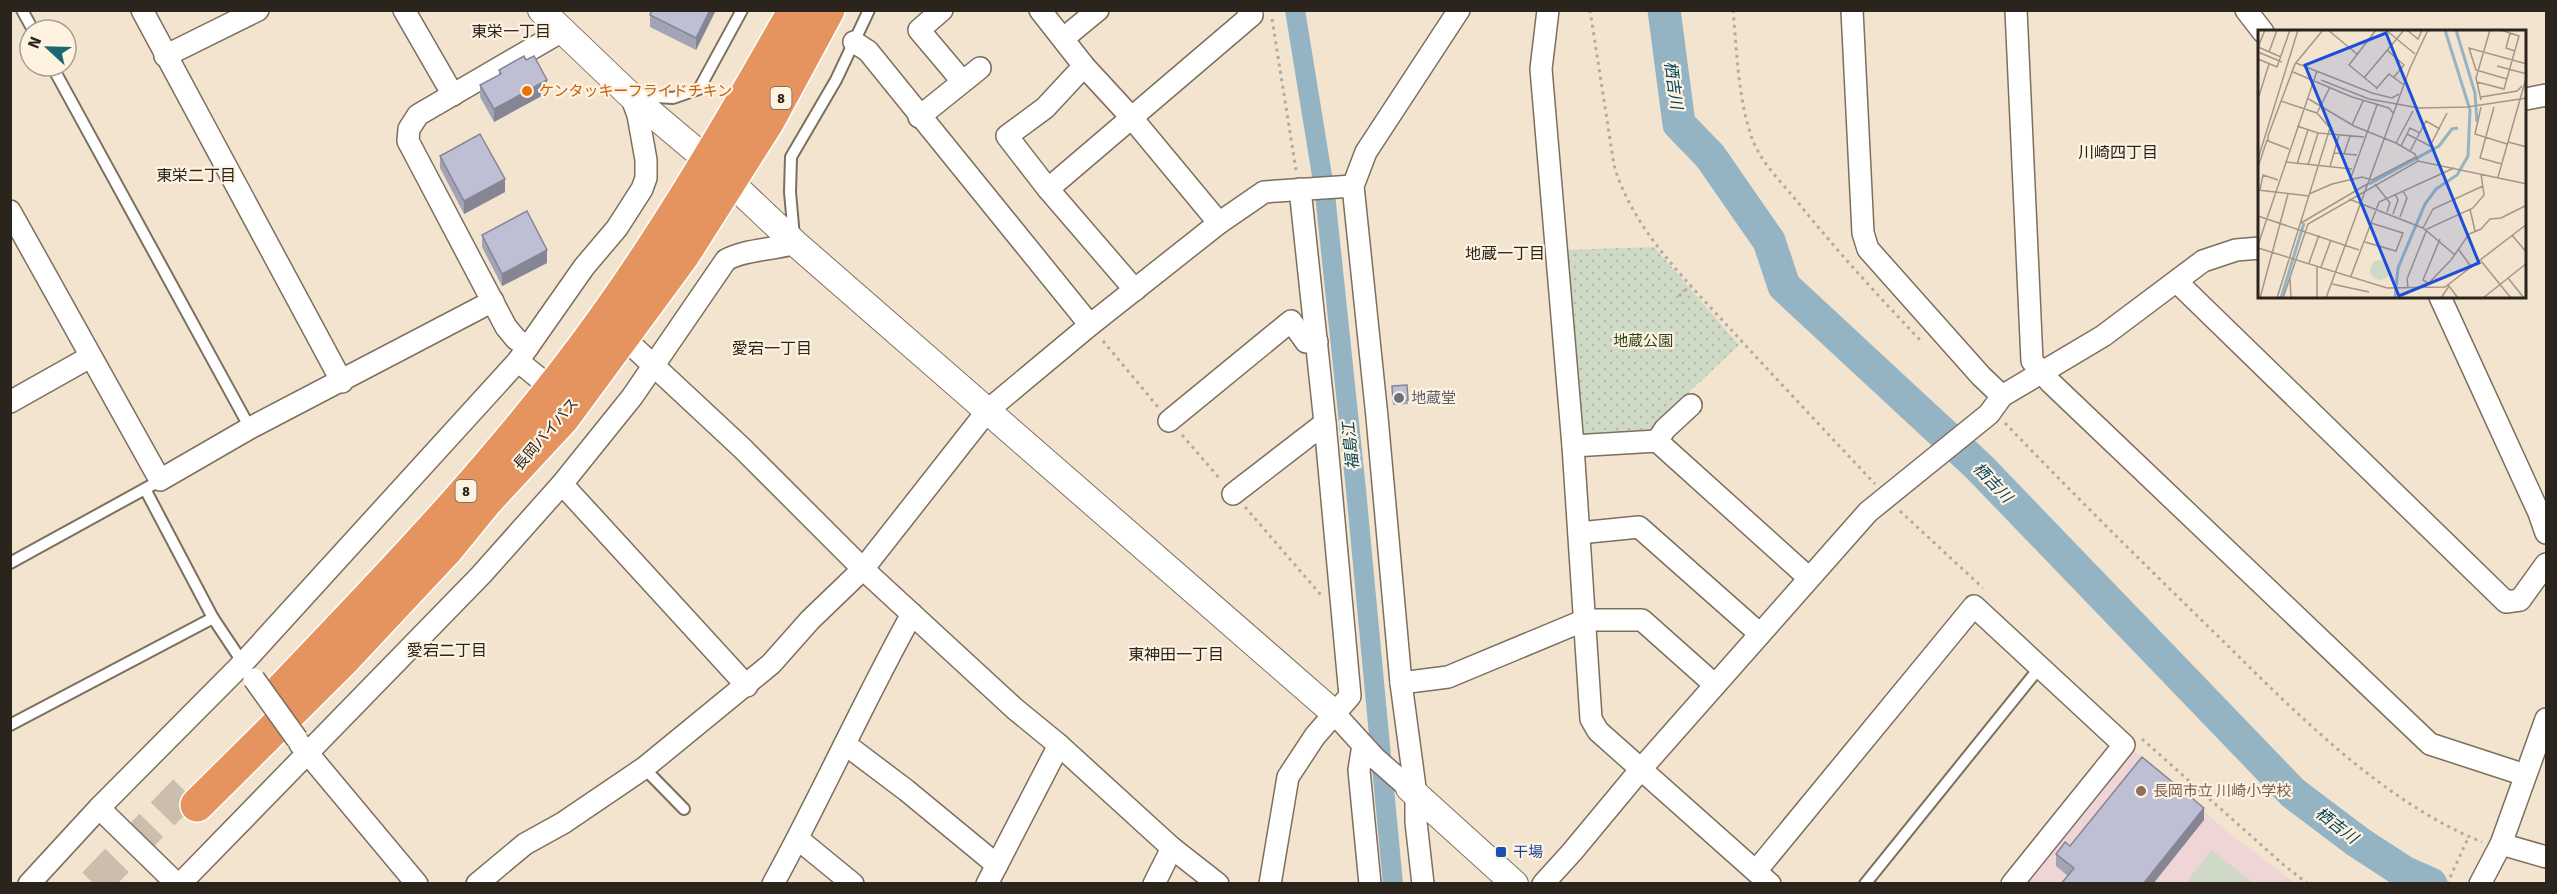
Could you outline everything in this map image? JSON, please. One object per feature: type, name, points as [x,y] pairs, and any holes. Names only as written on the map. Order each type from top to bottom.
[{"type":"highway","name":"長岡バイパス","points":[[795,10],[706,160],[607,315],[551,388],[432,530],[191,798],[343,660],[446,550],[486,501],[563,418],[683,255],[730,183],[768,121],[828,10]]},
{"type":"street","points":[[142,10],[342,382]]},
{"type":"street","points":[[165,56],[258,10]]},
{"type":"street","points":[[404,10],[453,96]]},
{"type":"street","points":[[541,10],[632,96],[706,160],[795,243],[1334,713],[1370,751],[1515,884]]},
{"type":"street","points":[[942,10],[919,30],[962,81]]},
{"type":"street","points":[[1040,10],[1084,66],[1131,117],[1219,223]]},
{"type":"street","points":[[1064,38],[1098,10]]},
{"type":"street","points":[[1048,189],[1252,15],[1248,10]]},
{"type":"street","points":[[1423,884],[1401,683],[1377,417],[1346,186],[1459,10]]},
{"type":"street","points":[[1548,10],[1541,69],[1573,446],[1591,719],[1598,731],[1763,877],[1974,606],[2124,745],[2013,884]]},
{"type":"street","points":[[1852,10],[1863,233],[1868,249],[1981,376],[2002,396]]},
{"type":"street","points":[[2016,10],[2032,361],[2050,382],[2430,744],[2525,775]]},
{"type":"street","points":[[2246,10],[2261,30]]},
{"type":"street","points":[[551,388],[523,354],[516,339],[506,327],[408,141],[409,129],[418,115],[564,30]]},
{"type":"street","points":[[854,42],[868,51],[919,117],[1090,325]]},
{"type":"street","points":[[1084,66],[1045,108],[1007,136],[1048,189],[1135,290]]},
{"type":"street","points":[[919,117],[980,68]]},
{"type":"street","points":[[2527,99],[2547,95]]},
{"type":"street","points":[[29,884],[99,808],[248,671],[523,354],[584,267],[617,228],[642,189],[646,178],[646,160],[638,115],[632,96]]},
{"type":"street","points":[[477,884],[525,844],[563,823],[644,768],[747,686],[771,664],[810,620],[864,569],[988,410],[1090,325],[1219,223],[1264,192],[1346,186]]},
{"type":"street","points":[[1270,884],[1288,777],[1303,752],[1350,696],[1304,189]]},
{"type":"street","points":[[10,212],[90,357],[152,484],[250,428],[342,382],[493,301]]},
{"type":"street","points":[[99,808],[178,884],[302,746],[481,575],[562,484],[632,397],[726,260],[744,253],[777,249],[795,243]]},
{"type":"street","points":[[1543,884],[1641,769],[1868,512],[1883,490],[1997,418],[2002,396],[2103,336],[2203,261],[2236,250],[2258,248]]},
{"type":"street","points":[[2177,282],[2506,602],[2520,600],[2547,564]]},
{"type":"street","points":[[2440,298],[2540,513],[2547,533]]},
{"type":"street","points":[[1169,421],[1291,321],[1306,342],[1317,342]]},
{"type":"street","points":[[624,338],[742,448],[864,569],[1015,709],[1059,745],[1172,848],[1218,884]]},
{"type":"street","points":[[10,402],[90,357]]},
{"type":"street","points":[[1657,441],[1665,429],[1691,405]]},
{"type":"street","points":[[1233,494],[1325,423]]},
{"type":"street","points":[[1573,446],[1657,441],[1809,578]]},
{"type":"street","points":[[562,484],[747,686]]},
{"type":"street","points":[[1579,533],[1639,526],[1760,634]]},
{"type":"street","points":[[773,884],[798,839],[880,670],[912,614]]},
{"type":"street","points":[[1401,683],[1448,677],[1585,620],[1642,620],[1715,685]]},
{"type":"street","points":[[248,671],[302,746],[417,884]]},
{"type":"street","points":[[2480,884],[2547,719]]},
{"type":"street","points":[[845,744],[906,790],[992,874],[1059,745]]},
{"type":"street","points":[[1370,751],[1359,770],[1370,884]]},
{"type":"street","points":[[798,839],[853,884]]},
{"type":"street","points":[[2494,847],[2547,857]]},
{"type":"street","points":[[1154,884],[1172,848]]},
{"type":"lane","points":[[632,96],[673,98],[699,89],[742,10]]},
{"type":"lane","points":[[795,243],[790,192],[791,157],[836,80],[869,10]]},
{"type":"lane","points":[[59,78],[250,428]]},
{"type":"lane","points":[[10,563],[152,484],[213,618],[248,671]]},
{"type":"lane","points":[[10,725],[213,618]]},
{"type":"lane","points":[[1865,884],[2040,667]]},
{"type":"lane","points":[[644,768],[684,809]]},
{"type":"path","points":[[1270,10],[1304,189]]},
{"type":"path","points":[[1590,10],[1614,165],[1620,187],[1657,245],[1691,285],[1883,490]]},
{"type":"path","points":[[1733,10],[1738,63],[1748,125],[1763,160],[1811,219],[1930,350]]},
{"type":"path","points":[[1679,296],[1691,285]]},
{"type":"path","points":[[1090,325],[1169,421],[1344,621]]},
{"type":"path","points":[[1997,418],[2123,545],[2311,724],[2403,799],[2434,819],[2494,847]]},
{"type":"path","points":[[2447,884],[2469,836]]},
{"type":"shaded area","name":"長岡市立 川崎小学校","points":[[2134,750],[2229,833],[2295,883],[2025,884]]},
{"type":"green space","name":"地蔵公園","points":[[1654,247],[1739,345],[1647,432],[1587,439],[1579,429],[1566,250]]},
{"type":"green space","points":[[2212,850],[2253,883],[2185,883]]},
{"type":"building","points":[[652,10],[710,10],[696,38],[650,15]]},
{"type":"building","points":[[524,56],[526,60],[534,56],[547,80],[494,109],[480,85],[501,74],[499,70]]},
{"type":"building","points":[[480,134],[505,179],[464,201],[440,156]]},
{"type":"building","points":[[527,211],[547,250],[502,274],[482,235]]},
{"type":"building","name":"地蔵堂","points":[[1407,385],[1408,400],[1393,401],[1392,386]]},
{"type":"building","points":[[2142,757],[2204,808],[2143,884],[2061,884],[2074,868],[2056,854],[2065,842],[2070,846]]},
{"type":"waterway","name":"福島江","points":[[1295,10],[1325,194],[1356,490],[1393,884]]},
{"type":"waterway","name":"栖吉川","points":[[1664,10],[1679,124],[1710,156],[1769,241],[1784,286],[1978,466],[2293,793],[2358,842],[2404,872],[2431,884]]},
{"type":"tunnel","points":[[94,884],[185,791]]},
{"type":"place","name":"ケンタッキーフライドチキン","points":[[527,91]]},
{"type":"place","name":"地蔵堂","points":[[1399,398]]},
{"type":"place","name":"長岡市立 川崎小学校","points":[[2141,791]]},
{"type":"place","name":"干場","points":[[1501,852]]},
{"type":"district","name":"東栄一丁目","points":[[511,31]]},
{"type":"district","name":"川崎四丁目","points":[[2118,152]]},
{"type":"district","name":"東栄二丁目","points":[[196,175]]},
{"type":"district","name":"地蔵一丁目","points":[[1505,253]]},
{"type":"district","name":"愛宕一丁目","points":[[772,348]]},
{"type":"district","name":"愛宕二丁目","points":[[447,650]]},
{"type":"district","name":"東神田一丁目","points":[[1176,654]]}]
